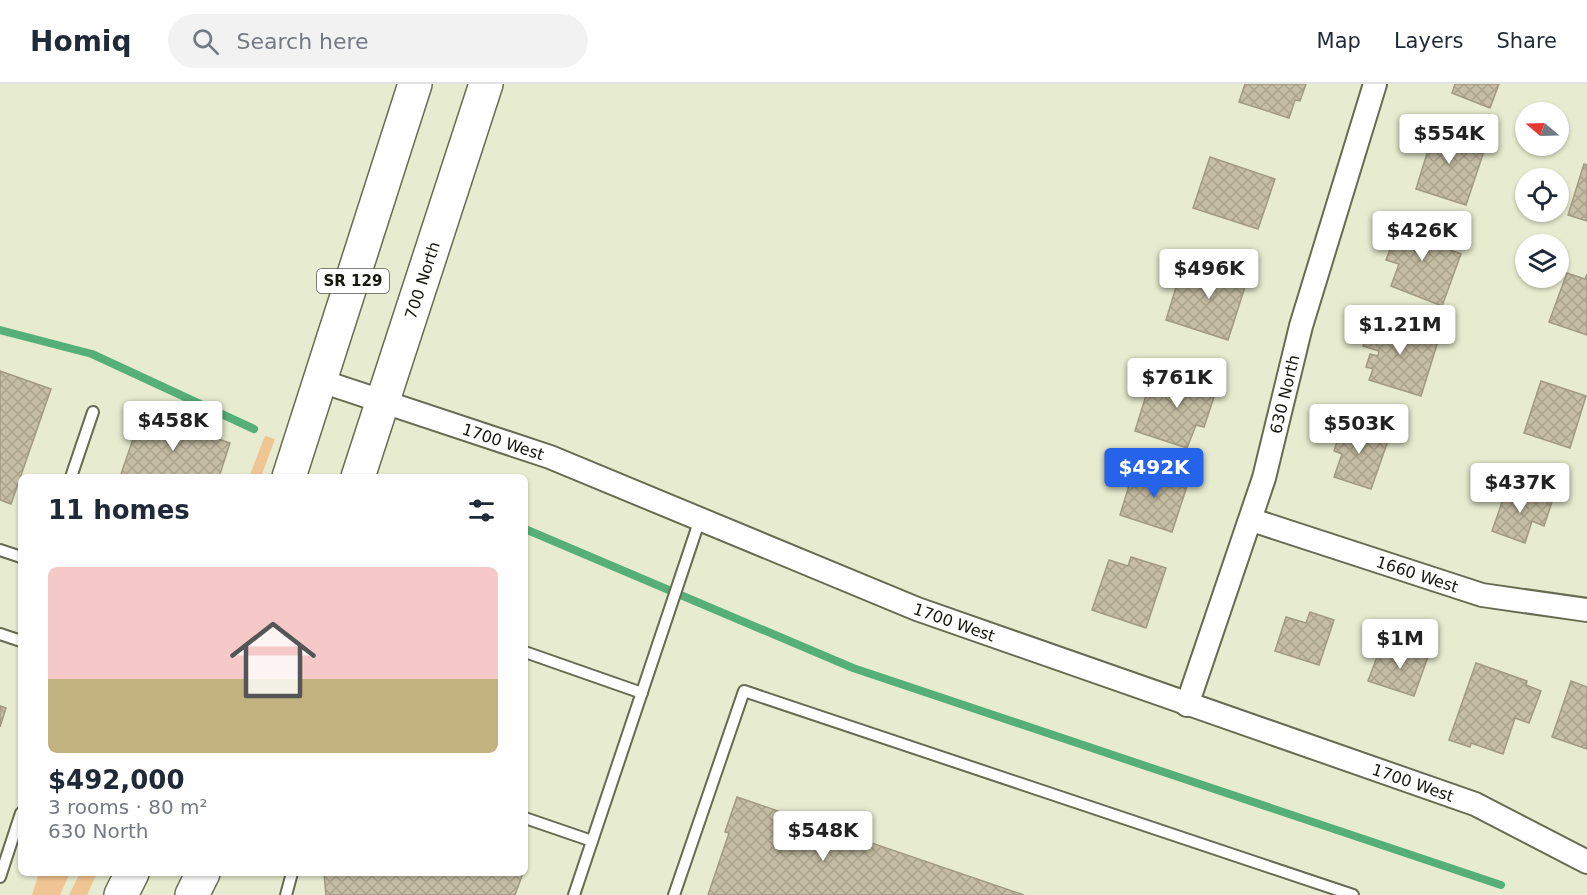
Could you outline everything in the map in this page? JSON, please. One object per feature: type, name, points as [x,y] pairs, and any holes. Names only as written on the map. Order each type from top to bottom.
[{"type":"main road","name":"SR 129","points":[[290,474],[415,84]]},
{"type":"main road","name":"700 North","points":[[358,474],[486,84]]},
{"type":"main road","points":[[121,895],[130,876]]},
{"type":"main road","points":[[192,895],[202,876]]},
{"type":"street","name":"630 North","points":[[1187,705],[1252,520],[1301,327],[1375,84]]},
{"type":"street","name":"1700 West","points":[[321,381],[550,457],[917,609],[1475,804],[1587,862]]},
{"type":"street","name":"1660 West","points":[[1252,520],[1482,595],[1585,605]]},
{"type":"lane","points":[[72,474],[93,412]]},
{"type":"lane","points":[[574,895],[700,519]]},
{"type":"lane","points":[[0,550],[18,556]]},
{"type":"lane","points":[[0,634],[18,641]]},
{"type":"lane","points":[[528,653],[642,693]]},
{"type":"lane","points":[[674,895],[744,691],[1353,895]]},
{"type":"lane","points":[[528,819],[592,841]]},
{"type":"lane","points":[[0,877],[18,822]]},
{"type":"lane","points":[[286,895],[291,876]]},
{"type":"shaded area","points":[[265,436],[275,439],[262,474],[250,474]]},
{"type":"shaded area","points":[[38,876],[69,876],[60,895],[32,895]]},
{"type":"shaded area","points":[[78,876],[96,876],[87,895],[69,895]]},
{"type":"building","points":[[1245,84],[1306,84],[1300,101],[1295,100],[1289,118],[1239,102]]},
{"type":"building","points":[[1455,84],[1499,84],[1490,108],[1452,93]]},
{"type":"building","points":[[1437,121],[1468,131],[1463,148],[1483,154],[1466,205],[1416,189]]},
{"type":"building","points":[[1210,157],[1275,179],[1258,229],[1193,208]]},
{"type":"building","points":[[1584,164],[1587,165],[1587,221],[1569,215]]},
{"type":"building","points":[[1403,215],[1433,226],[1427,241],[1461,254],[1442,306],[1391,286],[1399,264],[1386,260]]},
{"type":"building","points":[[1219,262],[1250,271],[1228,340],[1166,320],[1182,268],[1214,278]]},
{"type":"building","points":[[1569,274],[1585,279],[1587,274],[1587,335],[1549,322],[1561,288],[1569,288]]},
{"type":"building","points":[[1372,318],[1439,338],[1421,396],[1369,380],[1373,369],[1366,367],[1370,354],[1378,356],[1379,351],[1363,346]]},
{"type":"building","points":[[0,371],[51,389],[21,474],[18,474],[18,484],[11,504],[0,500]]},
{"type":"building","points":[[1188,372],[1219,382],[1204,427],[1196,425],[1187,448],[1135,431],[1151,379],[1183,389]]},
{"type":"building","points":[[1541,381],[1586,396],[1570,448],[1524,433]]},
{"type":"building","points":[[142,413],[230,443],[220,474],[121,474]]},
{"type":"building","points":[[1343,423],[1389,438],[1371,489],[1334,477],[1342,454],[1334,451]]},
{"type":"building","points":[[1135,466],[1188,483],[1172,532],[1120,515]]},
{"type":"building","points":[[1508,485],[1552,502],[1544,526],[1532,521],[1525,543],[1492,531]]},
{"type":"building","points":[[1131,557],[1166,568],[1146,628],[1092,610],[1109,560],[1128,566]]},
{"type":"building","points":[[1310,612],[1334,620],[1319,665],[1275,651],[1286,617],[1306,623]]},
{"type":"building","points":[[1403,644],[1429,654],[1414,696],[1368,681],[1380,649],[1399,656]]},
{"type":"building","points":[[1476,663],[1527,681],[1526,685],[1541,691],[1529,723],[1515,718],[1503,754],[1471,743],[1470,747],[1449,740]]},
{"type":"building","points":[[1571,681],[1587,687],[1587,749],[1552,737]]},
{"type":"building","points":[[0,706],[6,708],[0,727]]},
{"type":"building","points":[[737,797],[1024,895],[708,895],[729,833],[725,832]]},
{"type":"building","points":[[324,876],[522,876],[515,895],[326,895]]},
{"type":"waterway","points":[[0,330],[92,354],[254,429]]},
{"type":"waterway","points":[[528,530],[853,668],[1501,885]]}]
